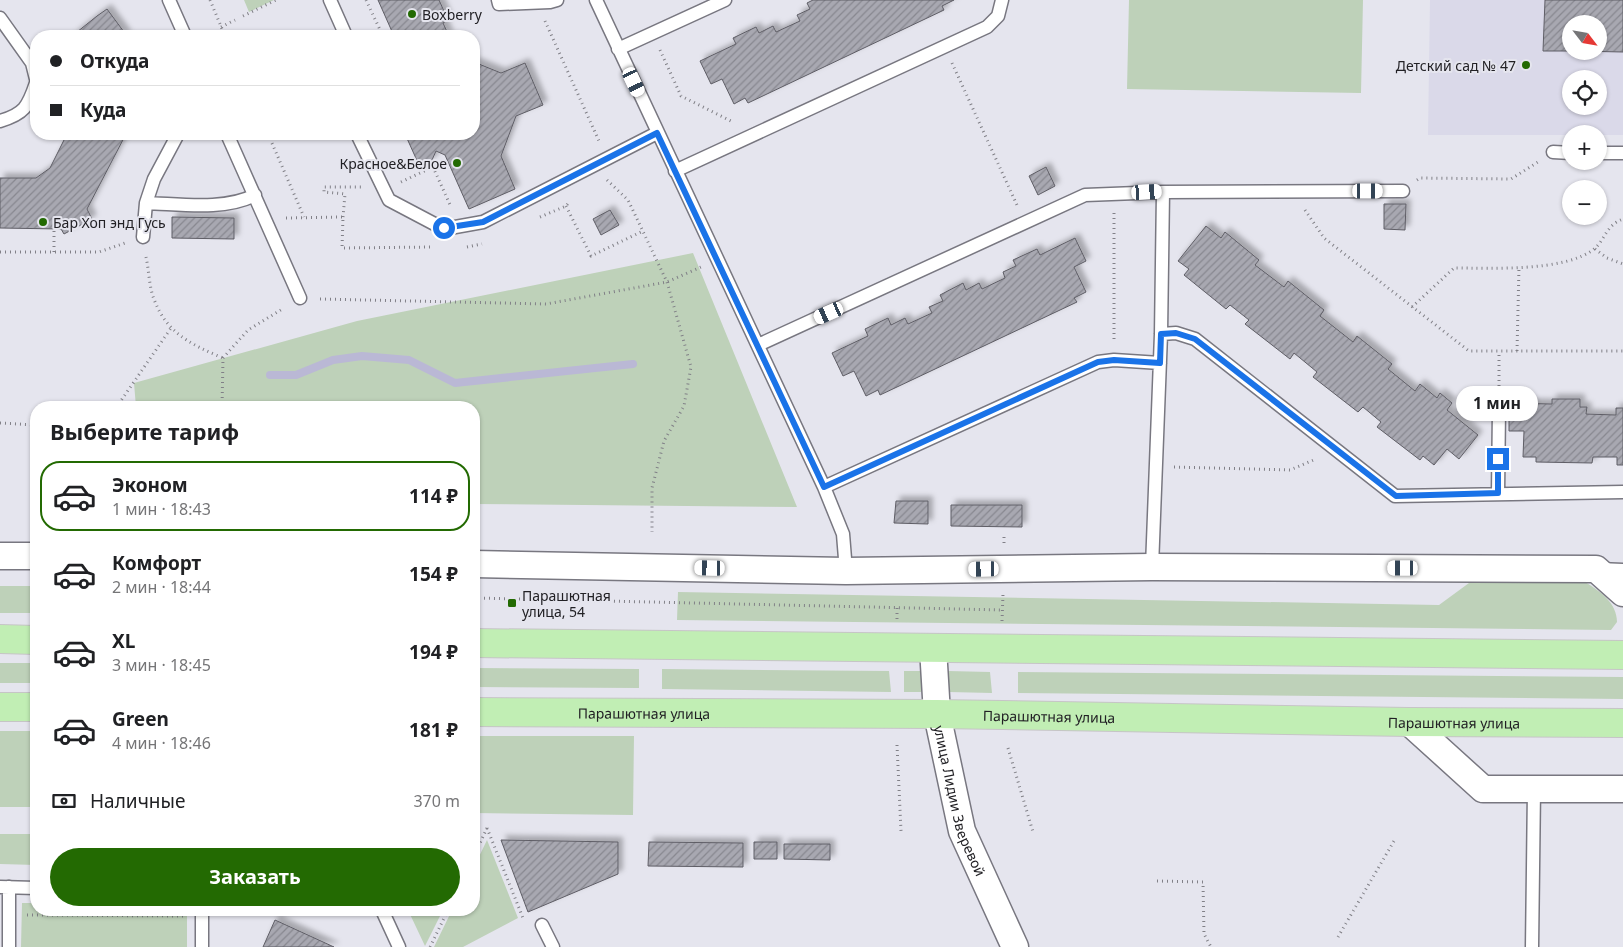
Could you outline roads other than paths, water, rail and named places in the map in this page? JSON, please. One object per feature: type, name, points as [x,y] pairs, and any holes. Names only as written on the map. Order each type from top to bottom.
[{"type":"main road","points":[[0,639],[30,640]]},
{"type":"main road","points":[[480,643],[1623,655]]},
{"type":"main road","points":[[0,707],[30,707]]},
{"type":"main road","name":"Парашютная улица","points":[[480,712],[937,714],[1409,722],[1623,723]]},
{"type":"street","points":[[0,556],[30,556]]},
{"type":"street","points":[[480,564],[846,571],[1152,567],[1596,569],[1623,593]]},
{"type":"street","name":"улица Лидии Зверевой","points":[[933,648],[937,714],[962,831],[1015,947]]},
{"type":"street","points":[[1409,722],[1483,789],[1623,789]]},
{"type":"lane","points":[[169,0],[182,30]]},
{"type":"lane","points":[[330,0],[343,30]]},
{"type":"lane","points":[[498,0],[499,4],[537,3],[557,0]]},
{"type":"lane","points":[[596,0],[824,487],[843,534],[846,571]]},
{"type":"lane","points":[[618,48],[725,0]]},
{"type":"lane","points":[[675,171],[987,27],[998,16],[1002,0]]},
{"type":"lane","points":[[0,18],[30,60]]},
{"type":"lane","points":[[0,121],[18,116],[30,101]]},
{"type":"lane","points":[[360,140],[389,200],[444,228],[483,222],[657,133]]},
{"type":"lane","points":[[143,237],[146,203],[154,179],[175,140]]},
{"type":"lane","points":[[231,140],[300,298]]},
{"type":"lane","points":[[1553,152],[1562,152]]},
{"type":"lane","points":[[1607,153],[1623,153]]},
{"type":"lane","points":[[758,345],[1086,195],[1163,192],[1403,191]]},
{"type":"lane","points":[[1152,567],[1161,334],[1163,192]]},
{"type":"lane","points":[[146,203],[226,204],[243,202],[255,195]]},
{"type":"lane","points":[[1161,334],[1176,333],[1195,339],[1396,496],[1623,492]]},
{"type":"lane","points":[[824,487],[1098,362],[1114,360],[1160,363]]},
{"type":"lane","points":[[1498,493],[1499,409]]},
{"type":"lane","points":[[1596,569],[1623,570]]},
{"type":"lane","points":[[1532,947],[1534,789]]},
{"type":"lane","points":[[9,947],[9,915],[4,887],[30,888]]},
{"type":"lane","points":[[202,916],[202,947]]},
{"type":"lane","points":[[385,916],[399,947]]},
{"type":"lane","points":[[542,925],[553,947]]},
{"type":"waterway","points":[[270,375],[296,375],[333,360],[362,356],[409,360],[455,383],[633,364]]},
{"type":"place","name":"Boxberry","points":[[412,14]]},
{"type":"place","name":"Детский сад № 47","points":[[1526,65]]},
{"type":"place","name":"Красное&Белое","points":[[457,163]]},
{"type":"place","name":"Бар Хоп энд Гусь","points":[[43,222]]},
{"type":"place","name":"Парашютная улица, 54","points":[[512,603]]}]
